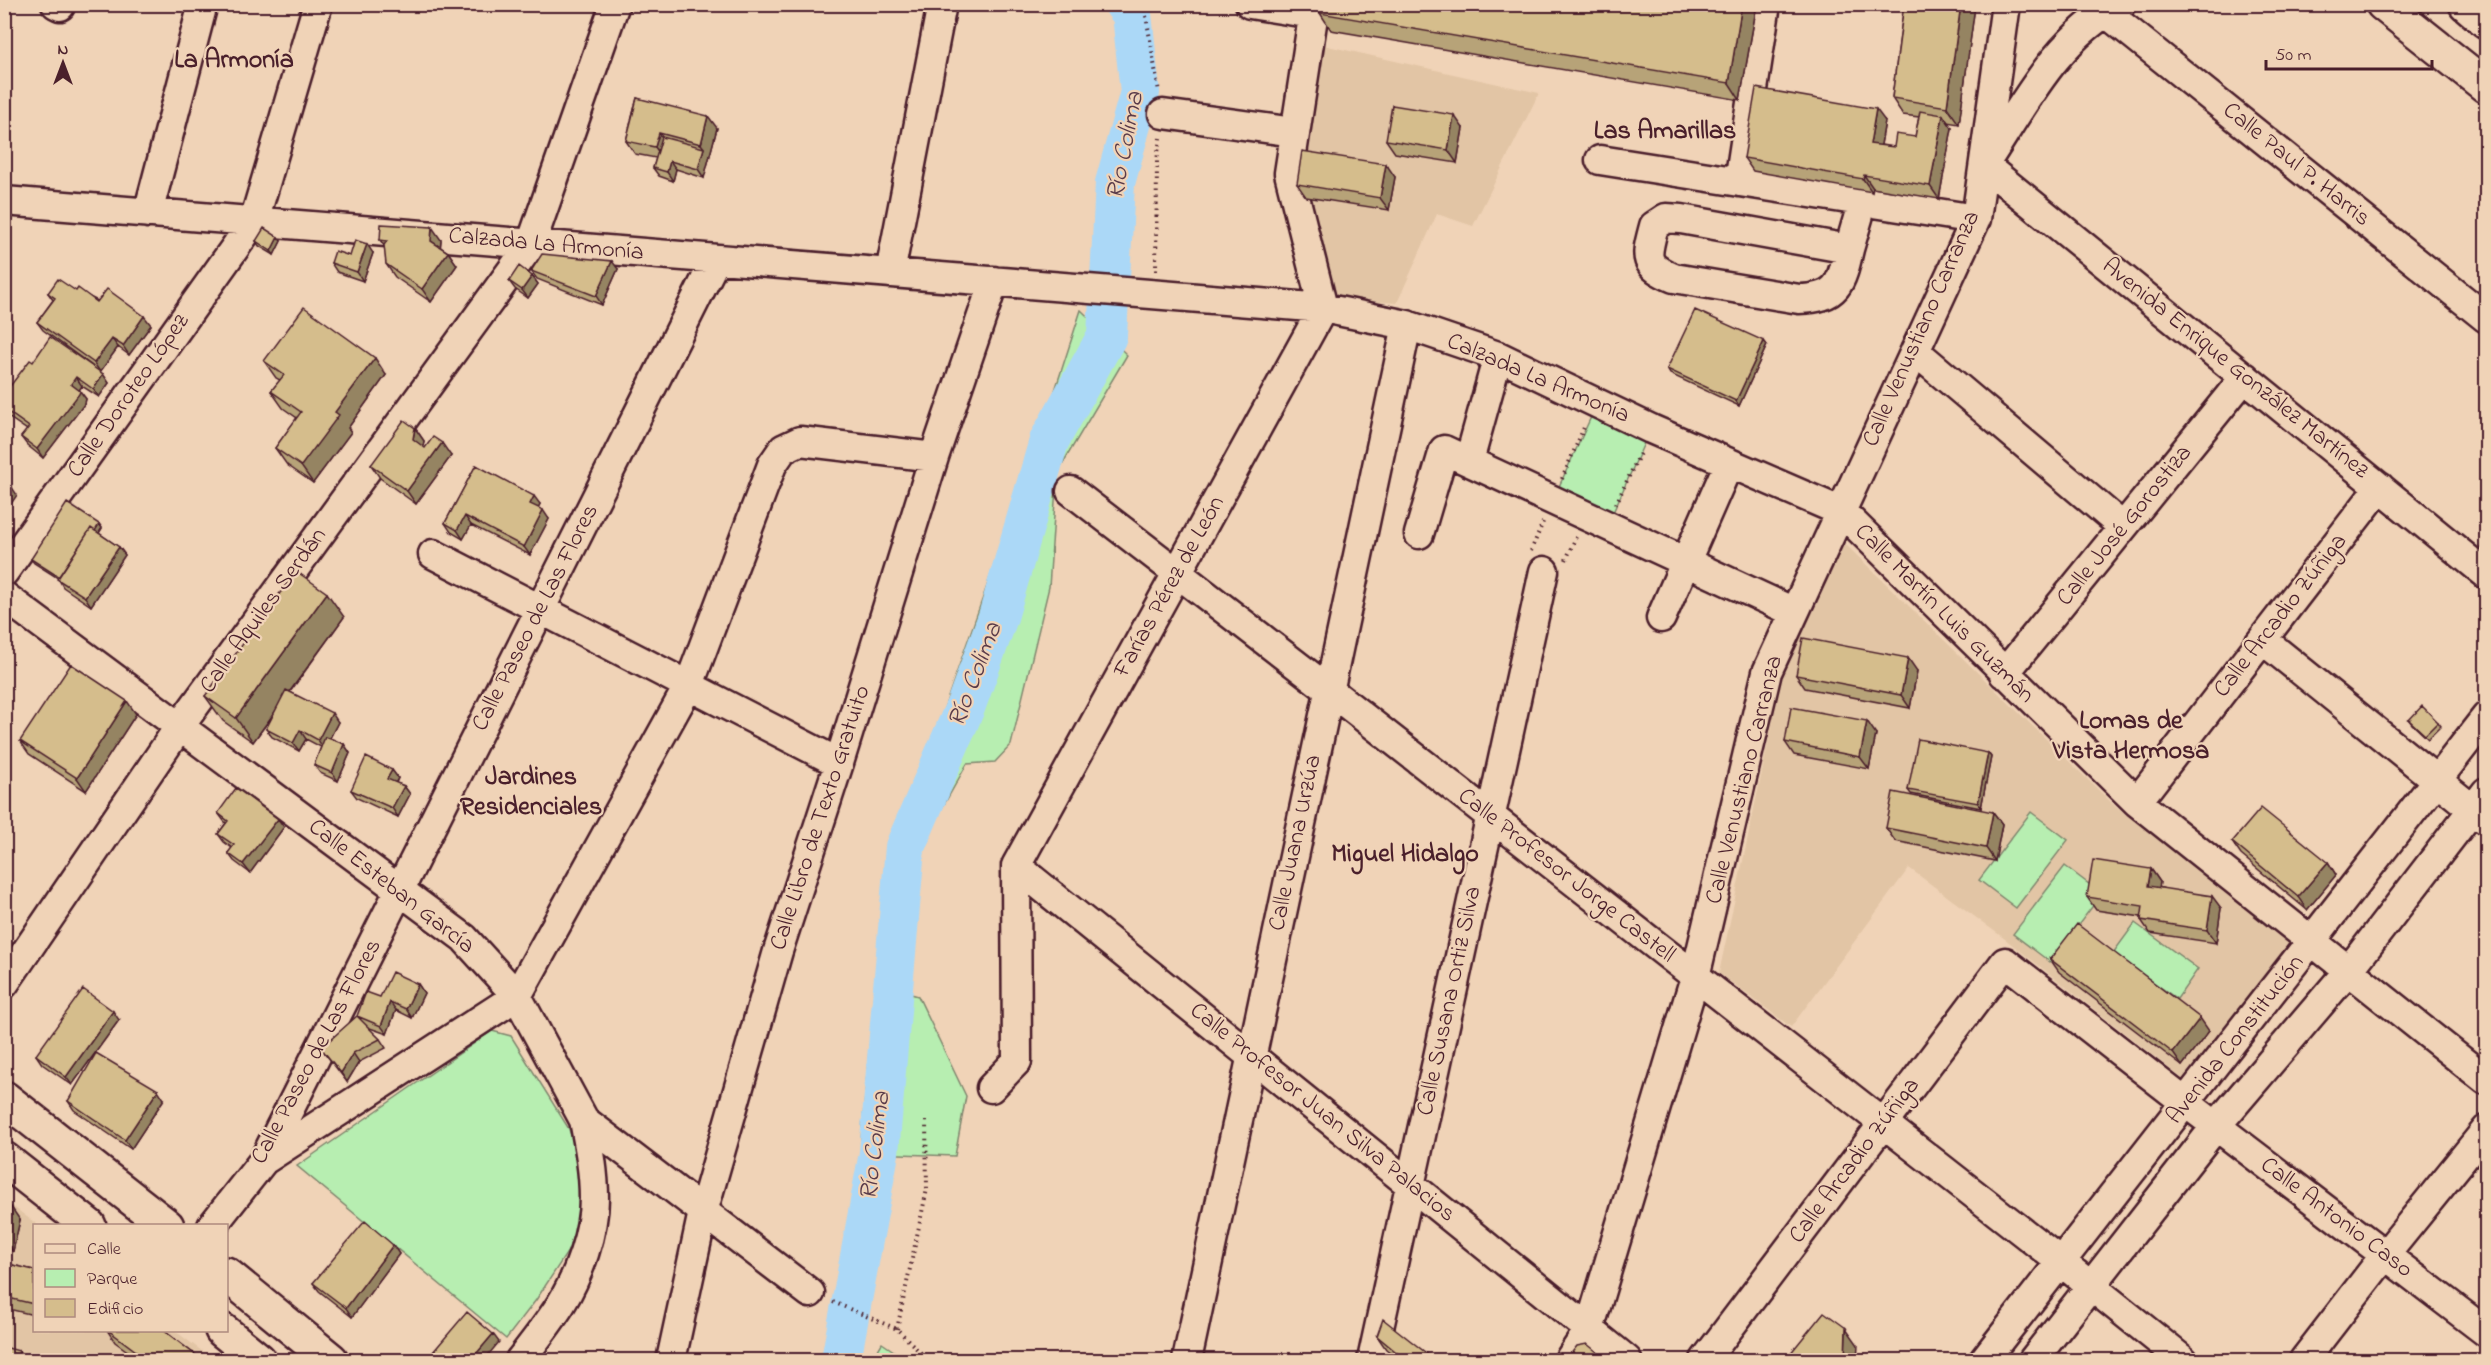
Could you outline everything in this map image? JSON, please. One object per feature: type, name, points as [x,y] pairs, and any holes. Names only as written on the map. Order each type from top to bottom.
[{"type":"main road","points":[[2383,4],[2487,86]]},
{"type":"main road","points":[[2466,4],[2487,21]]},
{"type":"main road","points":[[4,1098],[164,1224]]},
{"type":"main road","points":[[4,1159],[86,1224]]},
{"type":"main road","points":[[228,1276],[331,1360]]},
{"type":"main road","points":[[225,1332],[260,1360]]},
{"type":"street","points":[[148,213],[203,4]]},
{"type":"street","name":"Calle Doroteo López","points":[[4,572],[254,221],[318,4]]},
{"type":"street","name":"Calle Aquiles Serdán","points":[[4,984],[180,726],[531,244],[615,4]]},
{"type":"street","points":[[890,273],[942,4]]},
{"type":"street","points":[[1250,4],[1314,9],[1289,174],[1323,308]]},
{"type":"street","points":[[1739,182],[1766,4]]},
{"type":"street","name":"Calle Venustiano Carranza","points":[[1569,1360],[1589,1330],[1695,977],[1767,672],[1976,219],[2006,4]]},
{"type":"street","points":[[1984,165],[2056,56],[2113,8]]},
{"type":"street","name":"Calle Paul P. Harris","points":[[2113,8],[2487,318]]},
{"type":"street","points":[[1163,114],[1294,132]]},
{"type":"street","points":[[1600,160],[1976,219]]},
{"type":"street","name":"Avenida Enrique González Martínez","points":[[1984,165],[2487,573]]},
{"type":"street","name":"Calzada La Armonía","points":[[4,201],[1323,308],[1407,325],[1498,356],[1651,429],[1842,512]]},
{"type":"street","points":[[1849,249],[1666,218],[1654,226],[1648,248],[1650,262],[1655,270],[1674,278],[1799,299],[1816,298],[1834,290],[1843,273],[1863,201]]},
{"type":"street","name":"Calle Paseo de Las Flores","points":[[214,1224],[264,1160],[716,259]]},
{"type":"street","name":"Calle Libro de Texto Gratuito","points":[[671,1360],[703,1212],[777,951],[839,763],[934,457],[994,281]]},
{"type":"street","name":"Farías Pérez de León","points":[[1016,866],[1323,308]]},
{"type":"street","name":"Calle Juana Urzúa","points":[[1187,1360],[1407,325]]},
{"type":"street","points":[[1915,351],[2123,527]]},
{"type":"street","points":[[1469,461],[1498,356]]},
{"type":"street","name":"Calle José Gorostiza","points":[[2004,674],[2245,377]]},
{"type":"street","points":[[264,1160],[517,996],[689,685],[772,465],[783,449],[800,441],[934,457]]},
{"type":"street","points":[[1419,534],[1444,450],[1794,612]]},
{"type":"street","points":[[1661,618],[1729,463]]},
{"type":"street","name":"Calle Arcadio Zúñiga","points":[[2137,802],[2380,487]]},
{"type":"street","name":"Calle Profesor Jorge Castell","points":[[1071,491],[2061,1262],[2183,1360]]},
{"type":"street","name":"Calle Martín Luis Guzmán","points":[[1842,512],[2004,674],[2137,802],[2487,1080]]},
{"type":"street","points":[[433,554],[839,763]]},
{"type":"street","name":"Calle Susana Ortiz Silva","points":[[1372,1360],[1544,571]]},
{"type":"street","name":"Calle Esteban García","points":[[4,596],[464,938],[517,996],[584,1120],[810,1293]]},
{"type":"street","points":[[2263,640],[2436,779],[2482,807]]},
{"type":"street","name":"Avenida Constitución","points":[[1984,1360],[2312,942],[2436,779],[2487,717]]},
{"type":"street","name":"Avenida Constitución","points":[[2033,1360],[2216,1126],[2349,970],[2482,807]]},
{"type":"street","points":[[991,1088],[1017,1061],[1016,866]]},
{"type":"street","name":"Calle Profesor Juan Silva Palacios","points":[[1016,866],[1627,1360]]},
{"type":"street","name":"Calle Arcadio Zúñiga","points":[[1705,1360],[2006,962]]},
{"type":"street","name":"Calle Antonio Caso","points":[[2006,962],[2186,1103],[2487,1332]]},
{"type":"street","points":[[520,1360],[562,1303],[589,1233],[594,1201],[592,1160],[584,1120]]},
{"type":"street","points":[[2304,1360],[2385,1255],[2487,1130]]},
{"type":"path","points":[[1144,4],[1163,114],[1157,160],[1152,295]]},
{"type":"path","points":[[1607,525],[1651,429]]},
{"type":"path","points":[[897,1329],[927,1189],[926,1121]]},
{"type":"path","points":[[810,1293],[897,1329],[928,1360]]},
{"type":"shaded area","points":[[1323,45],[1539,93],[1473,226],[1437,214],[1397,303],[1328,298],[1298,176]]},
{"type":"shaded area","points":[[1843,542],[2113,804],[2290,945],[2183,1079],[2005,939],[1909,868],[1791,1027],[1719,973],[1782,678]]},
{"type":"shaded area","points":[[4,1200],[37,1224],[33,1224],[33,1332],[176,1332],[214,1360],[5,1360]]},
{"type":"green space","points":[[1081,310],[1127,355],[1057,473],[1049,587],[1011,745],[995,762],[967,764],[937,817],[906,817],[1049,409]]},
{"type":"green space","points":[[1591,417],[1645,441],[1611,517],[1556,493]]},
{"type":"green space","points":[[2031,812],[2068,840],[2016,908],[1979,880]]},
{"type":"green space","points":[[2065,866],[2102,894],[2050,962],[2013,934]]},
{"type":"green space","points":[[2135,923],[2198,969],[2177,999],[2113,953]]},
{"type":"green space","points":[[875,984],[918,996],[966,1096],[955,1156],[871,1153],[861,1140]]},
{"type":"green space","points":[[492,1031],[511,1036],[569,1129],[585,1182],[581,1212],[568,1251],[536,1300],[506,1339],[297,1166]]},
{"type":"green space","points":[[882,1343],[907,1360],[872,1360]]},
{"type":"building","points":[[1321,4],[1742,4],[1729,83],[1320,13]]},
{"type":"building","points":[[1904,4],[1961,4],[1947,107],[1892,98]]},
{"type":"building","points":[[1756,88],[1876,109],[1870,144],[1894,147],[1896,134],[1915,137],[1920,111],[1943,115],[1930,186],[1864,175],[1863,179],[1744,158]]},
{"type":"building","points":[[637,98],[708,116],[701,144],[659,133],[655,147],[626,141]]},
{"type":"building","points":[[1392,105],[1454,115],[1448,150],[1386,140]]},
{"type":"building","points":[[662,137],[704,148],[698,169],[670,161],[667,172],[653,168]]},
{"type":"building","points":[[1302,151],[1386,164],[1380,198],[1297,184]]},
{"type":"building","points":[[381,224],[432,227],[431,241],[448,252],[422,289],[386,264],[384,245],[387,241],[380,240]]},
{"type":"building","points":[[264,228],[278,237],[271,251],[256,241]]},
{"type":"building","points":[[355,240],[367,244],[357,272],[331,263],[335,251],[350,256]]},
{"type":"building","points":[[542,254],[612,261],[596,296],[531,271]]},
{"type":"building","points":[[519,266],[532,276],[522,290],[509,281]]},
{"type":"building","points":[[58,279],[76,291],[78,288],[97,302],[107,289],[144,316],[123,346],[112,339],[94,363],[37,322],[55,298],[48,293]]},
{"type":"building","points":[[304,307],[375,358],[335,412],[339,415],[301,466],[275,448],[301,412],[271,391],[284,375],[264,361]]},
{"type":"building","points":[[1695,310],[1764,341],[1736,401],[1667,369]]},
{"type":"building","points":[[50,337],[103,374],[93,389],[76,377],[71,384],[80,391],[79,394],[37,449],[21,437],[29,427],[4,409],[4,394],[30,360],[33,362]]},
{"type":"building","points":[[404,420],[415,428],[413,439],[425,448],[433,437],[442,443],[407,491],[371,465]]},
{"type":"building","points":[[476,465],[534,496],[530,504],[543,510],[524,547],[465,516],[457,530],[445,523]]},
{"type":"building","points":[[4,482],[11,486],[4,496]]},
{"type":"building","points":[[67,503],[99,524],[95,531],[91,528],[59,577],[31,559]]},
{"type":"building","points":[[91,528],[119,547],[85,597],[57,579]]},
{"type":"building","points":[[296,571],[327,593],[236,718],[205,696]]},
{"type":"building","points":[[1803,638],[1908,658],[1901,695],[1796,675]]},
{"type":"building","points":[[71,664],[127,701],[77,778],[20,741]]},
{"type":"building","points":[[286,690],[332,713],[318,740],[300,730],[293,743],[266,729]]},
{"type":"building","points":[[2422,706],[2438,722],[2425,735],[2409,720]]},
{"type":"building","points":[[1791,707],[1867,721],[1860,757],[1785,742]]},
{"type":"building","points":[[325,737],[344,744],[332,773],[314,765]]},
{"type":"building","points":[[1918,739],[1988,753],[1978,803],[1908,790]]},
{"type":"building","points":[[366,757],[392,770],[387,779],[404,786],[392,808],[351,790]]},
{"type":"building","points":[[236,788],[278,819],[243,864],[228,853],[234,845],[218,834],[228,821],[218,813]]},
{"type":"building","points":[[1893,792],[1993,812],[1986,848],[1886,828]]},
{"type":"building","points":[[2261,808],[2328,862],[2298,897],[2232,842]]},
{"type":"building","points":[[2093,860],[2151,869],[2148,886],[2212,896],[2207,930],[2141,920],[2143,906],[2087,897]]},
{"type":"building","points":[[2077,924],[2200,1018],[2173,1053],[2050,959]]},
{"type":"building","points":[[392,972],[418,984],[406,1009],[390,1002],[381,1026],[357,1016],[366,992],[380,997]]},
{"type":"building","points":[[83,989],[113,1011],[66,1077],[36,1055]]},
{"type":"building","points":[[357,1016],[380,1039],[353,1053],[341,1073],[321,1048]]},
{"type":"building","points":[[96,1053],[158,1090],[125,1140],[68,1101]]},
{"type":"building","points":[[4,1206],[11,1207],[4,1238]]},
{"type":"building","points":[[365,1221],[393,1245],[346,1308],[313,1283]]},
{"type":"building","points":[[4,1263],[33,1270],[33,1304],[4,1297]]},
{"type":"building","points":[[467,1312],[493,1334],[471,1360],[428,1360],[427,1359]]},
{"type":"building","points":[[1824,1312],[1846,1328],[1845,1360],[1785,1360]]},
{"type":"building","points":[[1383,1319],[1435,1360],[1406,1360],[1377,1336]]},
{"type":"building","points":[[111,1332],[166,1332],[202,1360],[148,1360]]},
{"type":"building","points":[[1587,1344],[1607,1360],[1566,1360],[1577,1346]]},
{"type":"building","points":[[4,1347],[19,1351],[17,1360],[4,1360]]},
{"type":"waterway","name":"Río Colima","points":[[841,1360],[879,1153],[905,847],[966,705],[998,617],[1049,441],[1107,336],[1115,183],[1140,92],[1132,14],[1124,4]]},
{"type":"district","name":"La Armonía","points":[[234,61]]},
{"type":"district","name":"Las Amarillas","points":[[1665,132]]},
{"type":"district","name":"Lomas de Vista Hermosa","points":[[2131,737]]},
{"type":"district","name":"Jardines Residenciales","points":[[531,793]]},
{"type":"district","name":"Miguel Hidalgo","points":[[1405,855]]}]
